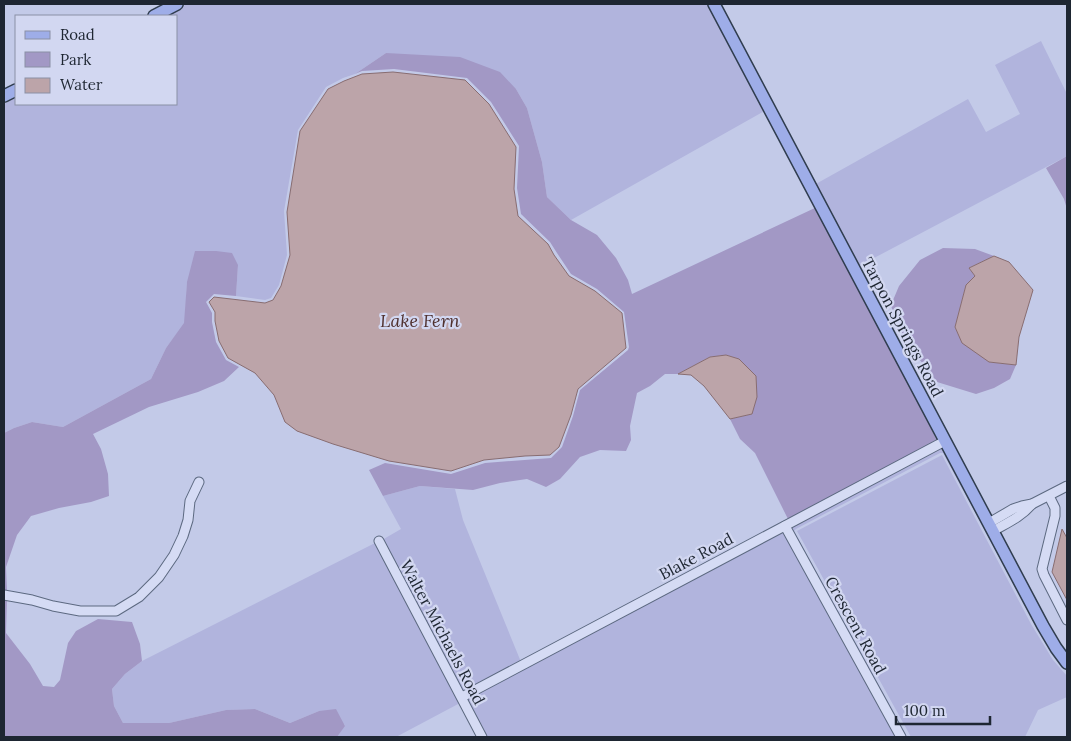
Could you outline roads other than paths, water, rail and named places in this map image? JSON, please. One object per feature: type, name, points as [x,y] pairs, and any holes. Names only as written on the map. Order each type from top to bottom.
[{"type":"main road","points":[[156,15],[177,4]]},
{"type":"main road","name":"Tarpon Springs Road","points":[[714,4],[1043,626],[1067,663]]},
{"type":"street","name":"Blake Road","points":[[462,697],[945,441]]},
{"type":"street","points":[[4,595],[80,611],[116,610],[139,597],[159,577],[174,555],[183,536],[188,520],[190,501],[199,482]]},
{"type":"street","points":[[990,527],[1015,513],[1025,512],[1032,504],[1067,486]]},
{"type":"street","points":[[1049,496],[1055,508],[1055,516],[1042,568],[1067,620]]},
{"type":"street","name":"Crescent Road","points":[[785,526],[901,737]]},
{"type":"street","name":"Walter Michaels Road","points":[[379,541],[482,737]]},
{"type":"water","name":"Lake Fern","points":[[393,72],[465,80],[489,104],[516,147],[514,189],[518,216],[548,244],[569,276],[595,291],[622,313],[626,348],[578,389],[559,447],[550,455],[484,460],[451,471],[389,461],[333,444],[297,431],[285,422],[274,395],[255,373],[228,358],[219,341],[215,312],[209,302],[214,297],[265,303],[273,300],[281,286],[290,255],[287,212],[300,131],[328,89],[362,74]]},
{"type":"water","points":[[994,256],[1009,262],[1033,290],[1019,337],[1016,365],[989,362],[962,343],[955,327],[966,285],[975,276],[969,268]]},
{"type":"water","points":[[726,355],[739,359],[756,376],[757,397],[752,414],[730,419],[704,386],[691,375],[678,374],[710,357]]},
{"type":"water","points":[[1062,529],[1067,538],[1067,600],[1052,572]]}]
